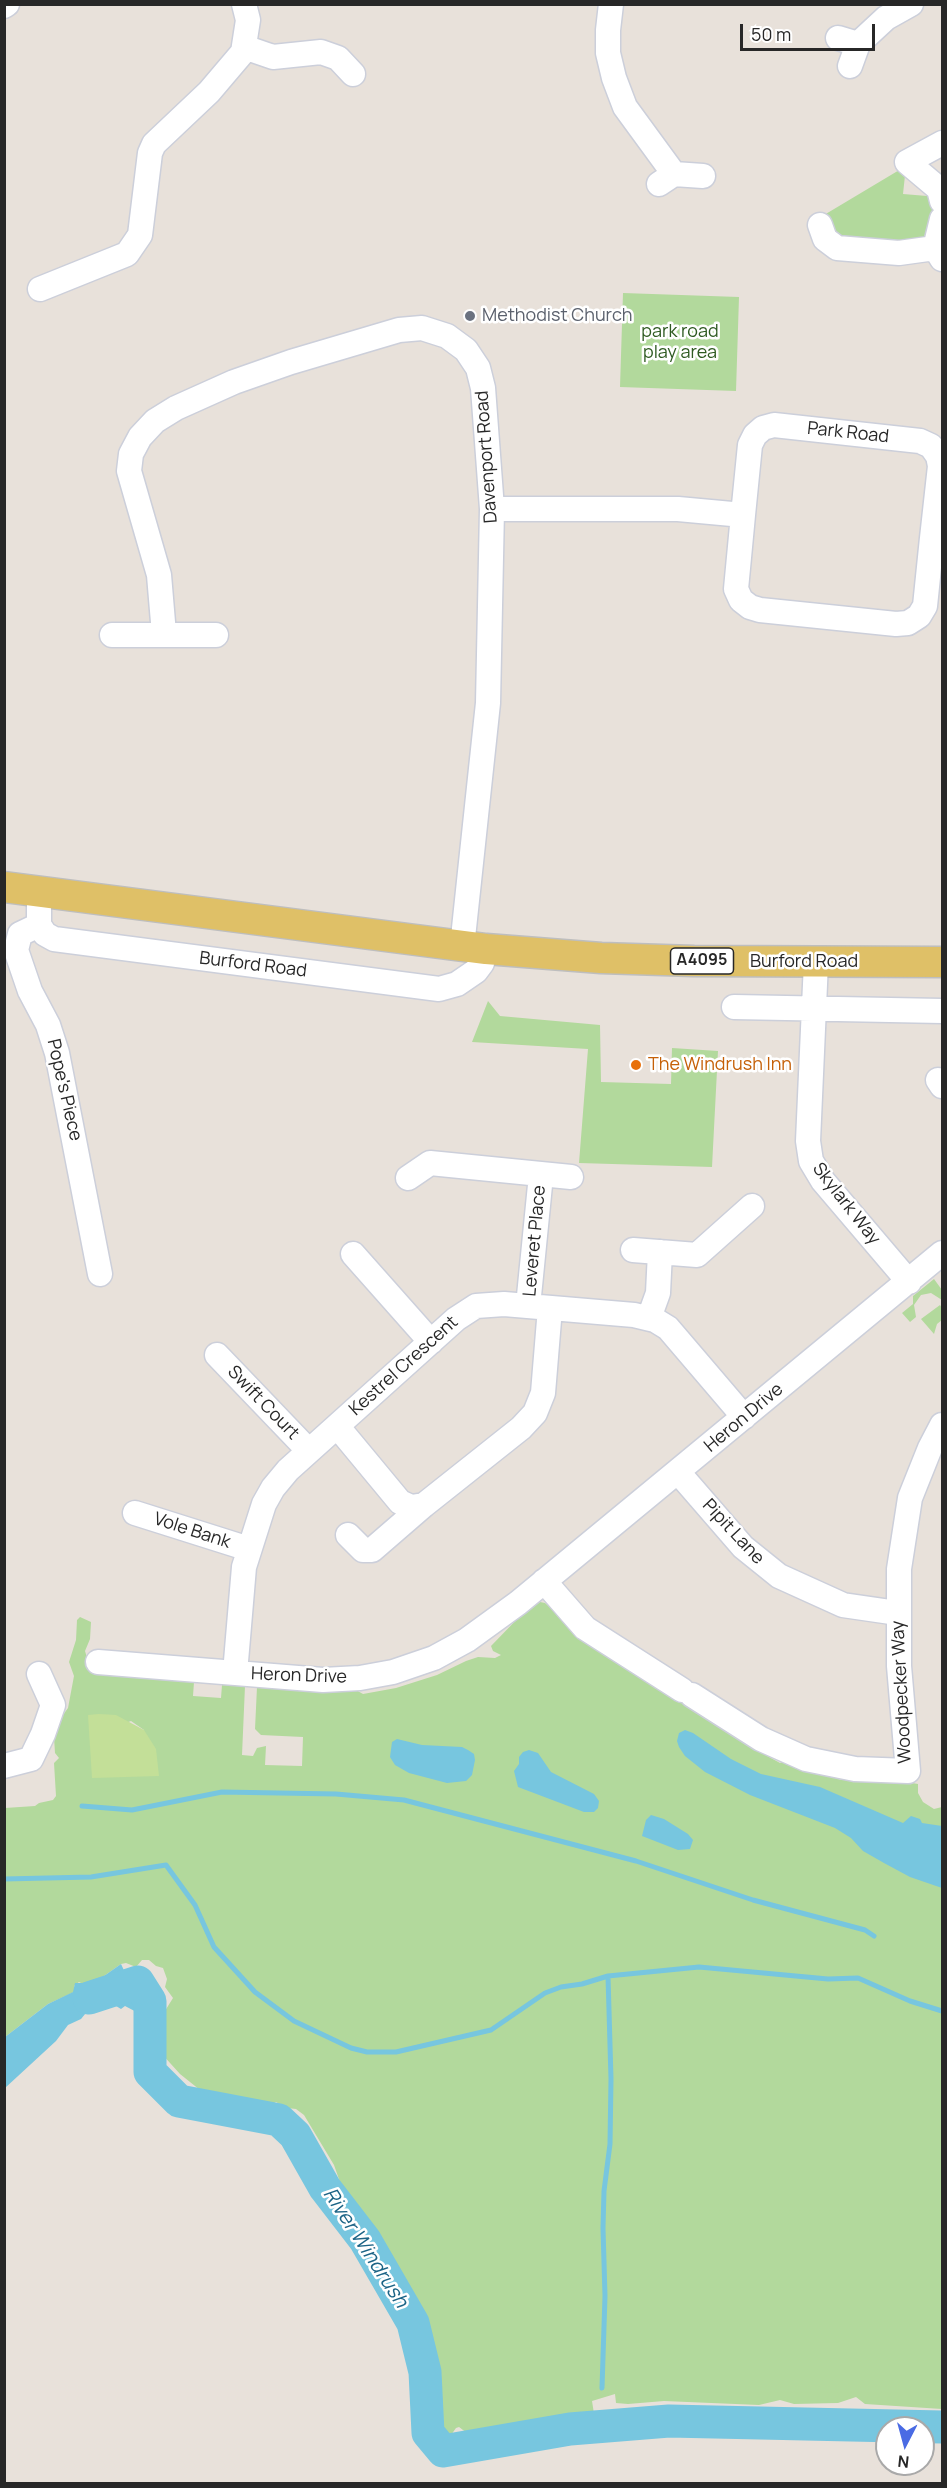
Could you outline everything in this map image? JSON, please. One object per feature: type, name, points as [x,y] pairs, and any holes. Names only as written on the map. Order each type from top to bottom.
[{"type":"main road","name":"Burford Road","points":[[4,887],[474,948],[601,958],[942,962]]},
{"type":"street","points":[[40,289],[127,254],[140,235],[150,153],[154,144],[209,92],[243,52],[248,20],[244,4]]},
{"type":"street","points":[[611,4],[608,53],[625,107],[667,179],[703,176]]},
{"type":"street","points":[[849,50],[886,18],[911,4]]},
{"type":"street","points":[[244,47],[273,57],[321,52],[338,58],[353,74]]},
{"type":"street","points":[[942,143],[907,162],[939,189],[942,201]]},
{"type":"street","points":[[820,225],[825,239],[837,248],[899,253],[939,253],[942,219]]},
{"type":"street","name":"Davenport Road","points":[[164,634],[159,575],[129,471],[131,454],[140,436],[155,422],[176,408],[234,382],[291,362],[399,330],[422,328],[447,336],[466,350],[478,368],[480,378],[492,509],[488,703],[474,948]]},
{"type":"street","name":"Park Road","points":[[774,425],[920,441],[931,447],[938,456],[940,466],[937,538],[925,606],[919,616],[908,623],[896,624],[760,610],[750,607],[741,600],[736,589],[743,515],[750,445],[755,435],[763,428],[774,425]]},
{"type":"street","points":[[492,509],[678,509],[743,515]]},
{"type":"street","points":[[112,635],[216,635]]},
{"type":"street","points":[[39,891],[37,906],[39,925]]},
{"type":"street","name":"Burford Road","points":[[39,925],[45,934],[54,939],[439,989],[457,984],[476,971],[482,963],[474,948]]},
{"type":"street","name":"Pope's Piece","points":[[39,925],[20,934],[16,950],[30,991],[48,1025],[57,1053],[100,1274]]},
{"type":"street","name":"Skylark Way","points":[[816,962],[808,1141],[811,1161],[823,1180],[909,1282]]},
{"type":"street","points":[[734,1007],[942,1011]]},
{"type":"street","name":"Leveret Place","points":[[408,1178],[430,1163],[571,1178]]},
{"type":"street","name":"Leveret Place","points":[[348,1535],[363,1551],[372,1551],[424,1505],[521,1428],[536,1413],[543,1393],[539,1307],[541,1176]]},
{"type":"street","points":[[633,1250],[697,1255],[752,1206]]},
{"type":"street","points":[[649,1318],[658,1293],[660,1252]]},
{"type":"street","points":[[353,1254],[431,1342]]},
{"type":"street","name":"Heron Drive","points":[[98,1662],[338,1680],[409,1668],[467,1640],[544,1581],[942,1255]]},
{"type":"street","name":"Kestrel Crescent","points":[[235,1673],[242,1580],[249,1549],[268,1496],[279,1479],[456,1319],[476,1306],[493,1304],[539,1307],[649,1318],[668,1328],[744,1418]]},
{"type":"street","name":"Swift Court","points":[[218,1355],[309,1451]]},
{"type":"street","name":"Woodpecker Way","points":[[544,1581],[585,1628],[761,1738],[806,1759],[846,1768],[908,1771],[900,1684],[899,1569],[907,1512],[921,1468],[942,1425]]},
{"type":"street","points":[[337,1426],[400,1502],[411,1507],[424,1505]]},
{"type":"street","name":"Pipit Lane","points":[[678,1472],[743,1547],[758,1562],[779,1576],[843,1605],[898,1613]]},
{"type":"street","name":"Vole Bank","points":[[135,1513],[249,1549]]},
{"type":"street","points":[[4,1766],[37,1767],[54,1705],[39,1674]]},
{"type":"green space","points":[[906,166],[903,194],[927,196],[938,206],[930,242],[826,247],[809,224]]},
{"type":"green space","name":"park road play area","points":[[623,293],[739,297],[736,391],[620,387]]},
{"type":"green space","points":[[488,1001],[500,1016],[600,1025],[601,1082],[671,1084],[672,1048],[718,1051],[712,1167],[579,1163],[588,1049],[472,1042]]},
{"type":"green space","points":[[934,1279],[942,1290],[942,1300],[931,1293],[921,1295],[914,1305],[916,1317],[910,1322],[902,1313],[913,1304],[913,1296]]},
{"type":"green space","points":[[940,1305],[942,1320],[937,1324],[934,1334],[921,1319]]},
{"type":"green space","points":[[540,1602],[553,1610],[560,1610],[563,1614],[562,1621],[576,1636],[611,1660],[615,1656],[626,1667],[666,1694],[676,1693],[748,1740],[751,1747],[780,1763],[787,1760],[841,1780],[855,1776],[871,1776],[918,1784],[918,1793],[923,1802],[934,1809],[942,1807],[942,2409],[865,2404],[856,2397],[838,2403],[794,2404],[780,2400],[759,2405],[664,2401],[628,2404],[616,2403],[615,2394],[592,2401],[595,2420],[565,2420],[559,2426],[553,2427],[543,2425],[540,2421],[515,2427],[503,2437],[490,2440],[471,2436],[459,2427],[451,2435],[442,2437],[435,2435],[430,2422],[432,2406],[430,2359],[412,2304],[402,2282],[401,2271],[386,2259],[363,2219],[350,2205],[350,2197],[341,2185],[334,2165],[304,2115],[296,2109],[287,2108],[276,2102],[263,2110],[256,2104],[235,2098],[205,2094],[180,2074],[161,2053],[155,2042],[155,2027],[173,1998],[165,1987],[167,1979],[163,1968],[149,1960],[142,1960],[136,1967],[126,1963],[121,1964],[104,1976],[83,1984],[79,1982],[74,1986],[74,1992],[48,2004],[5,2037],[5,1808],[35,1806],[53,1800],[56,1796],[54,1763],[59,1758],[55,1753],[54,1737],[60,1719],[68,1708],[74,1676],[69,1662],[76,1640],[77,1620],[80,1617],[91,1622],[90,1639],[85,1651],[88,1661],[161,1675],[170,1680],[194,1682],[193,1696],[221,1698],[222,1685],[245,1686],[242,1755],[253,1756],[257,1748],[266,1746],[265,1765],[302,1766],[303,1737],[261,1735],[255,1729],[257,1687],[312,1692],[356,1690],[363,1694],[396,1688],[437,1675],[478,1657],[495,1658],[501,1655],[493,1651],[491,1646],[522,1614]],"holes":[[[131,1721],[144,1730],[94,1735]]]},
{"type":"green space","points":[[88,1715],[116,1715],[144,1730],[156,1749],[159,1776],[92,1778]]},
{"type":"water","points":[[685,1730],[731,1759],[761,1774],[820,1787],[903,1823],[911,1816],[920,1819],[922,1823],[942,1826],[942,1888],[910,1877],[884,1863],[863,1851],[851,1838],[835,1828],[750,1795],[705,1772],[685,1756],[679,1747],[677,1741],[679,1733]]},
{"type":"water","points":[[397,1739],[422,1745],[462,1747],[474,1754],[472,1775],[466,1781],[447,1783],[409,1773],[395,1765],[390,1757],[392,1742]]},
{"type":"water","points":[[529,1750],[538,1753],[551,1772],[594,1794],[599,1801],[598,1808],[594,1812],[584,1812],[518,1787],[514,1771],[519,1764],[519,1757],[523,1752]]},
{"type":"water","points":[[651,1815],[664,1819],[688,1834],[693,1840],[690,1849],[678,1850],[642,1836],[646,1820]]},
{"type":"water","points":[[121,1964],[146,2017],[125,2006],[121,2009],[116,2006],[90,2008],[81,2019],[68,2025],[56,2041],[5,2088],[5,2037],[48,2004],[73,1992],[75,1983],[83,1983],[104,1976]]},
{"type":"waterway","points":[[82,1806],[132,1810],[222,1792],[336,1794],[404,1800],[636,1861],[753,1900],[865,1930],[874,1936]]},
{"type":"waterway","points":[[4,1879],[91,1877],[166,1865],[195,1905],[214,1947],[255,1992],[294,2021],[351,2048],[367,2052],[396,2052],[491,2030],[545,1993],[608,1976],[611,2079],[610,2144],[604,2191],[605,2296],[602,2388]]},
{"type":"waterway","points":[[608,1976],[699,1967],[828,1979],[858,1978],[910,2001],[942,2011]]},
{"type":"waterway","name":"River Windrush","points":[[89,1998],[138,1982],[150,2001],[150,2072],[179,2101],[279,2120],[295,2135],[325,2188],[365,2240],[413,2323],[425,2372],[428,2433],[443,2451],[570,2429],[669,2421],[942,2427]]},
{"type":"place","name":"Methodist Church","points":[[470,316]]},
{"type":"place","name":"The Windrush Inn","points":[[636,1065]]}]
